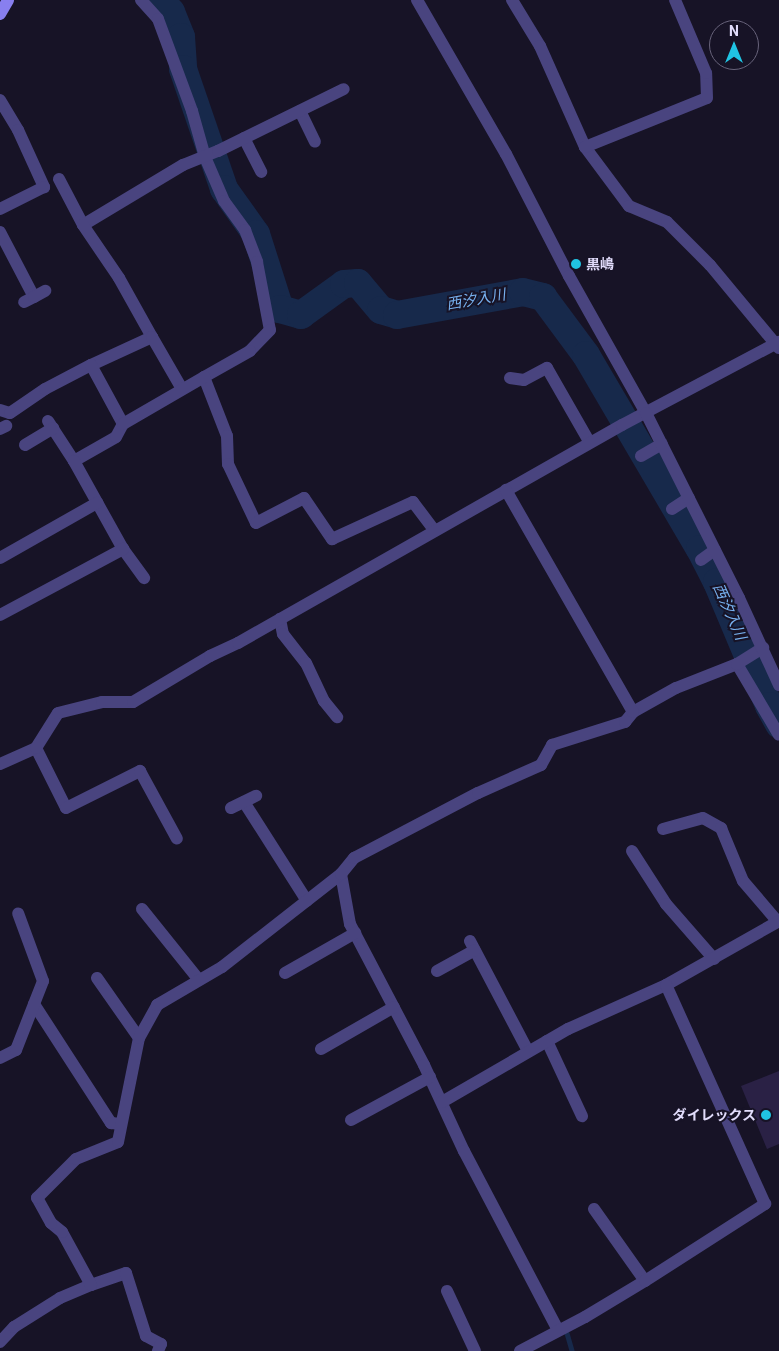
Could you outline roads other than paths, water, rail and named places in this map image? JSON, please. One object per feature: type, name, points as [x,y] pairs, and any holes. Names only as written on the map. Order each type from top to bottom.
[{"type":"main road","points":[[0,14],[8,0]]},
{"type":"street","points":[[74,461],[116,437],[123,424],[250,351],[270,330],[257,262],[245,230],[224,200],[205,156],[192,111],[158,19],[141,0]]},
{"type":"street","points":[[417,0],[506,154],[569,276],[646,413],[662,444],[680,504],[779,685]]},
{"type":"street","points":[[0,764],[36,748],[58,712],[102,702],[133,702],[210,656],[280,619],[627,422],[778,345],[710,265],[667,222],[629,206],[585,148],[540,46],[512,0]]},
{"type":"street","points":[[585,148],[707,98],[706,73],[676,0]]},
{"type":"street","points":[[83,224],[184,165],[218,151],[344,89]]},
{"type":"street","points":[[0,100],[18,130],[44,186],[0,209]]},
{"type":"street","points":[[300,111],[315,142]]},
{"type":"street","points":[[244,138],[260,172]]},
{"type":"street","points":[[59,179],[83,224],[119,278],[182,389]]},
{"type":"street","points":[[0,232],[29,300],[45,291]]},
{"type":"street","points":[[0,410],[10,413],[45,389],[152,337]]},
{"type":"street","points":[[92,365],[123,424]]},
{"type":"street","points":[[510,378],[524,380],[547,368],[590,443]]},
{"type":"street","points":[[204,377],[227,436],[228,464],[256,523],[304,498],[332,539],[413,502],[435,531]]},
{"type":"street","points":[[26,445],[51,425],[74,461],[123,549],[144,578]]},
{"type":"street","points":[[646,453],[662,444]]},
{"type":"street","points":[[506,490],[633,712]]},
{"type":"street","points":[[0,558],[97,503]]},
{"type":"street","points":[[0,615],[123,549]]},
{"type":"street","points":[[280,619],[283,634],[306,662],[324,701],[337,717]]},
{"type":"street","points":[[91,1285],[62,1232],[51,1223],[37,1198],[76,1159],[118,1142],[139,1038],[157,1005],[222,967],[341,874],[354,858],[478,793],[540,765],[552,745],[626,722],[633,712],[676,688],[739,662],[759,650]]},
{"type":"street","points":[[739,662],[779,735]]},
{"type":"street","points":[[36,748],[66,808],[140,771],[177,839]]},
{"type":"street","points":[[231,808],[250,799],[307,901]]},
{"type":"street","points":[[442,1102],[568,1029],[666,985],[778,921],[743,881],[721,828],[703,818],[663,829]]},
{"type":"street","points":[[632,851],[666,904],[714,959]]},
{"type":"street","points":[[341,874],[350,924],[430,1078],[464,1151],[558,1330]]},
{"type":"street","points":[[142,909],[199,980]]},
{"type":"street","points":[[0,1058],[16,1050],[43,982],[18,913]]},
{"type":"street","points":[[285,974],[355,933]]},
{"type":"street","points":[[437,971],[472,945],[528,1052]]},
{"type":"street","points":[[97,978],[139,1038]]},
{"type":"street","points":[[520,1351],[585,1317],[645,1281],[765,1204],[666,985]]},
{"type":"street","points":[[34,1004],[111,1122],[121,1124]]},
{"type":"street","points":[[321,1049],[394,1008]]},
{"type":"street","points":[[547,1041],[582,1116]]},
{"type":"street","points":[[351,1120],[430,1078]]},
{"type":"street","points":[[594,1209],[645,1281]]},
{"type":"street","points":[[0,1342],[14,1327],[60,1298],[126,1273],[146,1336],[161,1344],[158,1351]]},
{"type":"street","points":[[447,1291],[476,1351]]},
{"type":"waterway","name":"西汐入川","points":[[160,0],[171,12],[181,37],[183,69],[224,189],[256,234],[280,309],[301,315],[344,284],[358,283],[381,310],[397,315],[523,292],[543,297],[586,355],[700,549],[717,582],[769,706],[779,724]]},
{"type":"waterway","points":[[567,1333],[572,1351]]},
{"type":"place","name":"黒嶋","points":[[576,264]]},
{"type":"place","name":"ダイレックス","points":[[766,1115]]}]
